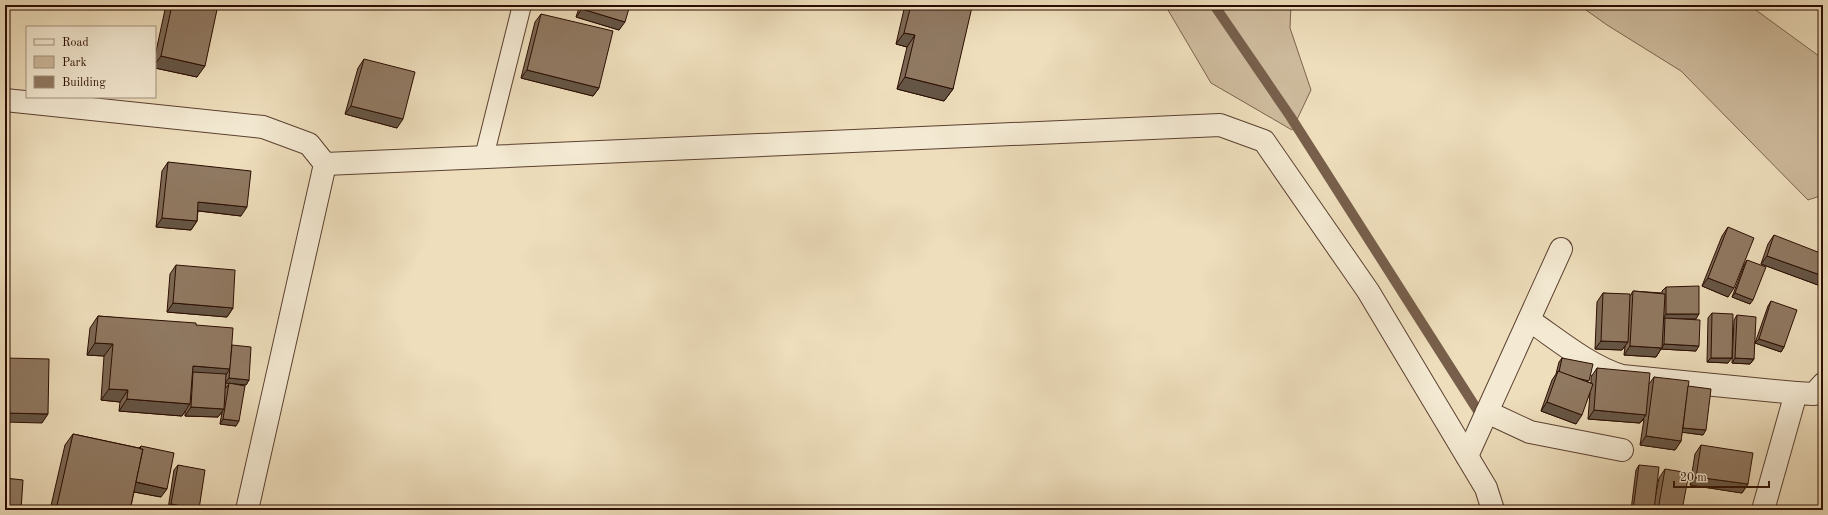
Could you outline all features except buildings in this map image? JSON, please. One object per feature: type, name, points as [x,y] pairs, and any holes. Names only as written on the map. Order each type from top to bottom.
[{"type":"street","points":[[5,100],[263,127],[309,144],[325,164]]},
{"type":"street","points":[[325,164],[484,156],[1220,126],[1264,141],[1368,291],[1468,456],[1486,488],[1493,510]]},
{"type":"street","points":[[247,510],[325,164]]},
{"type":"street","points":[[1468,456],[1561,249]]},
{"type":"street","points":[[1529,320],[1599,366],[1609,372],[1622,376],[1814,394],[1823,384]]},
{"type":"street","points":[[1763,510],[1796,393]]},
{"type":"street","points":[[1487,412],[1530,432],[1622,450]]},
{"type":"lane","points":[[484,156],[522,5]]},
{"type":"green space","points":[[1165,5],[1291,5],[1290,28],[1311,90],[1292,130],[1211,83]]},
{"type":"green space","points":[[1579,5],[1749,5],[1823,59],[1823,195],[1808,200],[1681,71],[1607,25]]},
{"type":"waterway","points":[[1214,5],[1290,116],[1478,411]]}]
